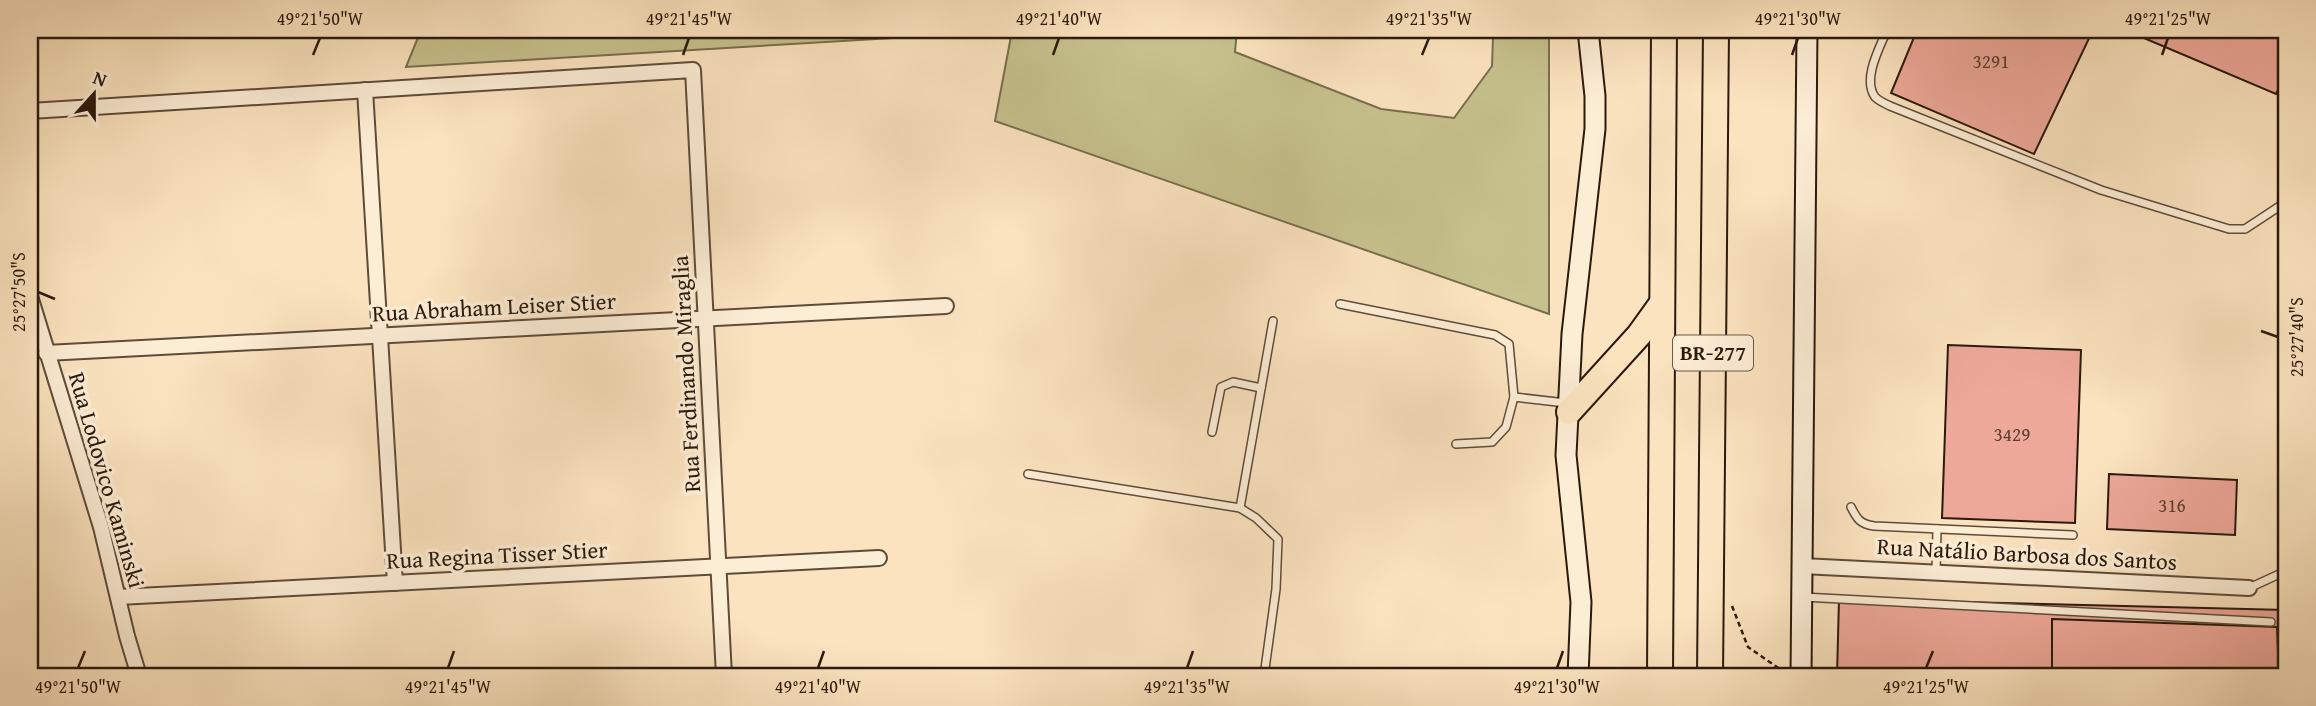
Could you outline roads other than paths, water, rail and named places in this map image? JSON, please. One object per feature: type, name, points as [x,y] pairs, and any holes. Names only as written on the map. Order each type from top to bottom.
[{"type":"highway","name":"BR-277","points":[[1660,676],[1664,30]]},
{"type":"highway","name":"BR-277","points":[[1710,676],[1716,30]]},
{"type":"highway","points":[[1569,408],[1639,335],[1662,303]]},
{"type":"main road","points":[[1578,676],[1581,602],[1566,455],[1572,334],[1595,129],[1595,96],[1588,30]]},
{"type":"main road","points":[[1801,676],[1807,30]]},
{"type":"street","name":"Rua Ferdinando Miraglia","points":[[365,90],[693,70],[723,676]]},
{"type":"street","points":[[30,111],[365,90],[395,583]]},
{"type":"street","name":"Rua Lodovico Kaminski","points":[[30,296],[101,527],[139,676]]},
{"type":"street","name":"Rua Abraham Leiser Stier","points":[[46,354],[946,306]]},
{"type":"street","name":"Rua Regina Tisser Stier","points":[[118,597],[879,558]]},
{"type":"street","name":"Rua Natálio Barbosa dos Santos","points":[[1802,566],[2249,588]]},
{"type":"lane","points":[[1887,30],[1870,83],[1876,98],[1890,106],[2101,190],[2229,229],[2245,229],[2286,202]]},
{"type":"lane","points":[[1340,304],[1495,335],[1509,344],[1514,397],[1506,428],[1492,442],[1456,444]]},
{"type":"lane","points":[[1240,508],[1273,321]]},
{"type":"lane","points":[[1212,432],[1221,387],[1233,382],[1261,388]]},
{"type":"lane","points":[[1514,397],[1569,408]]},
{"type":"lane","points":[[1028,474],[1240,508],[1256,518],[1278,539],[1276,589],[1264,676]]},
{"type":"lane","points":[[1851,506],[1857,519],[1865,524],[2073,535]]},
{"type":"lane","points":[[1936,572],[1937,529]]},
{"type":"lane","points":[[2249,588],[2286,571]]},
{"type":"lane","points":[[1802,597],[2271,622]]}]
